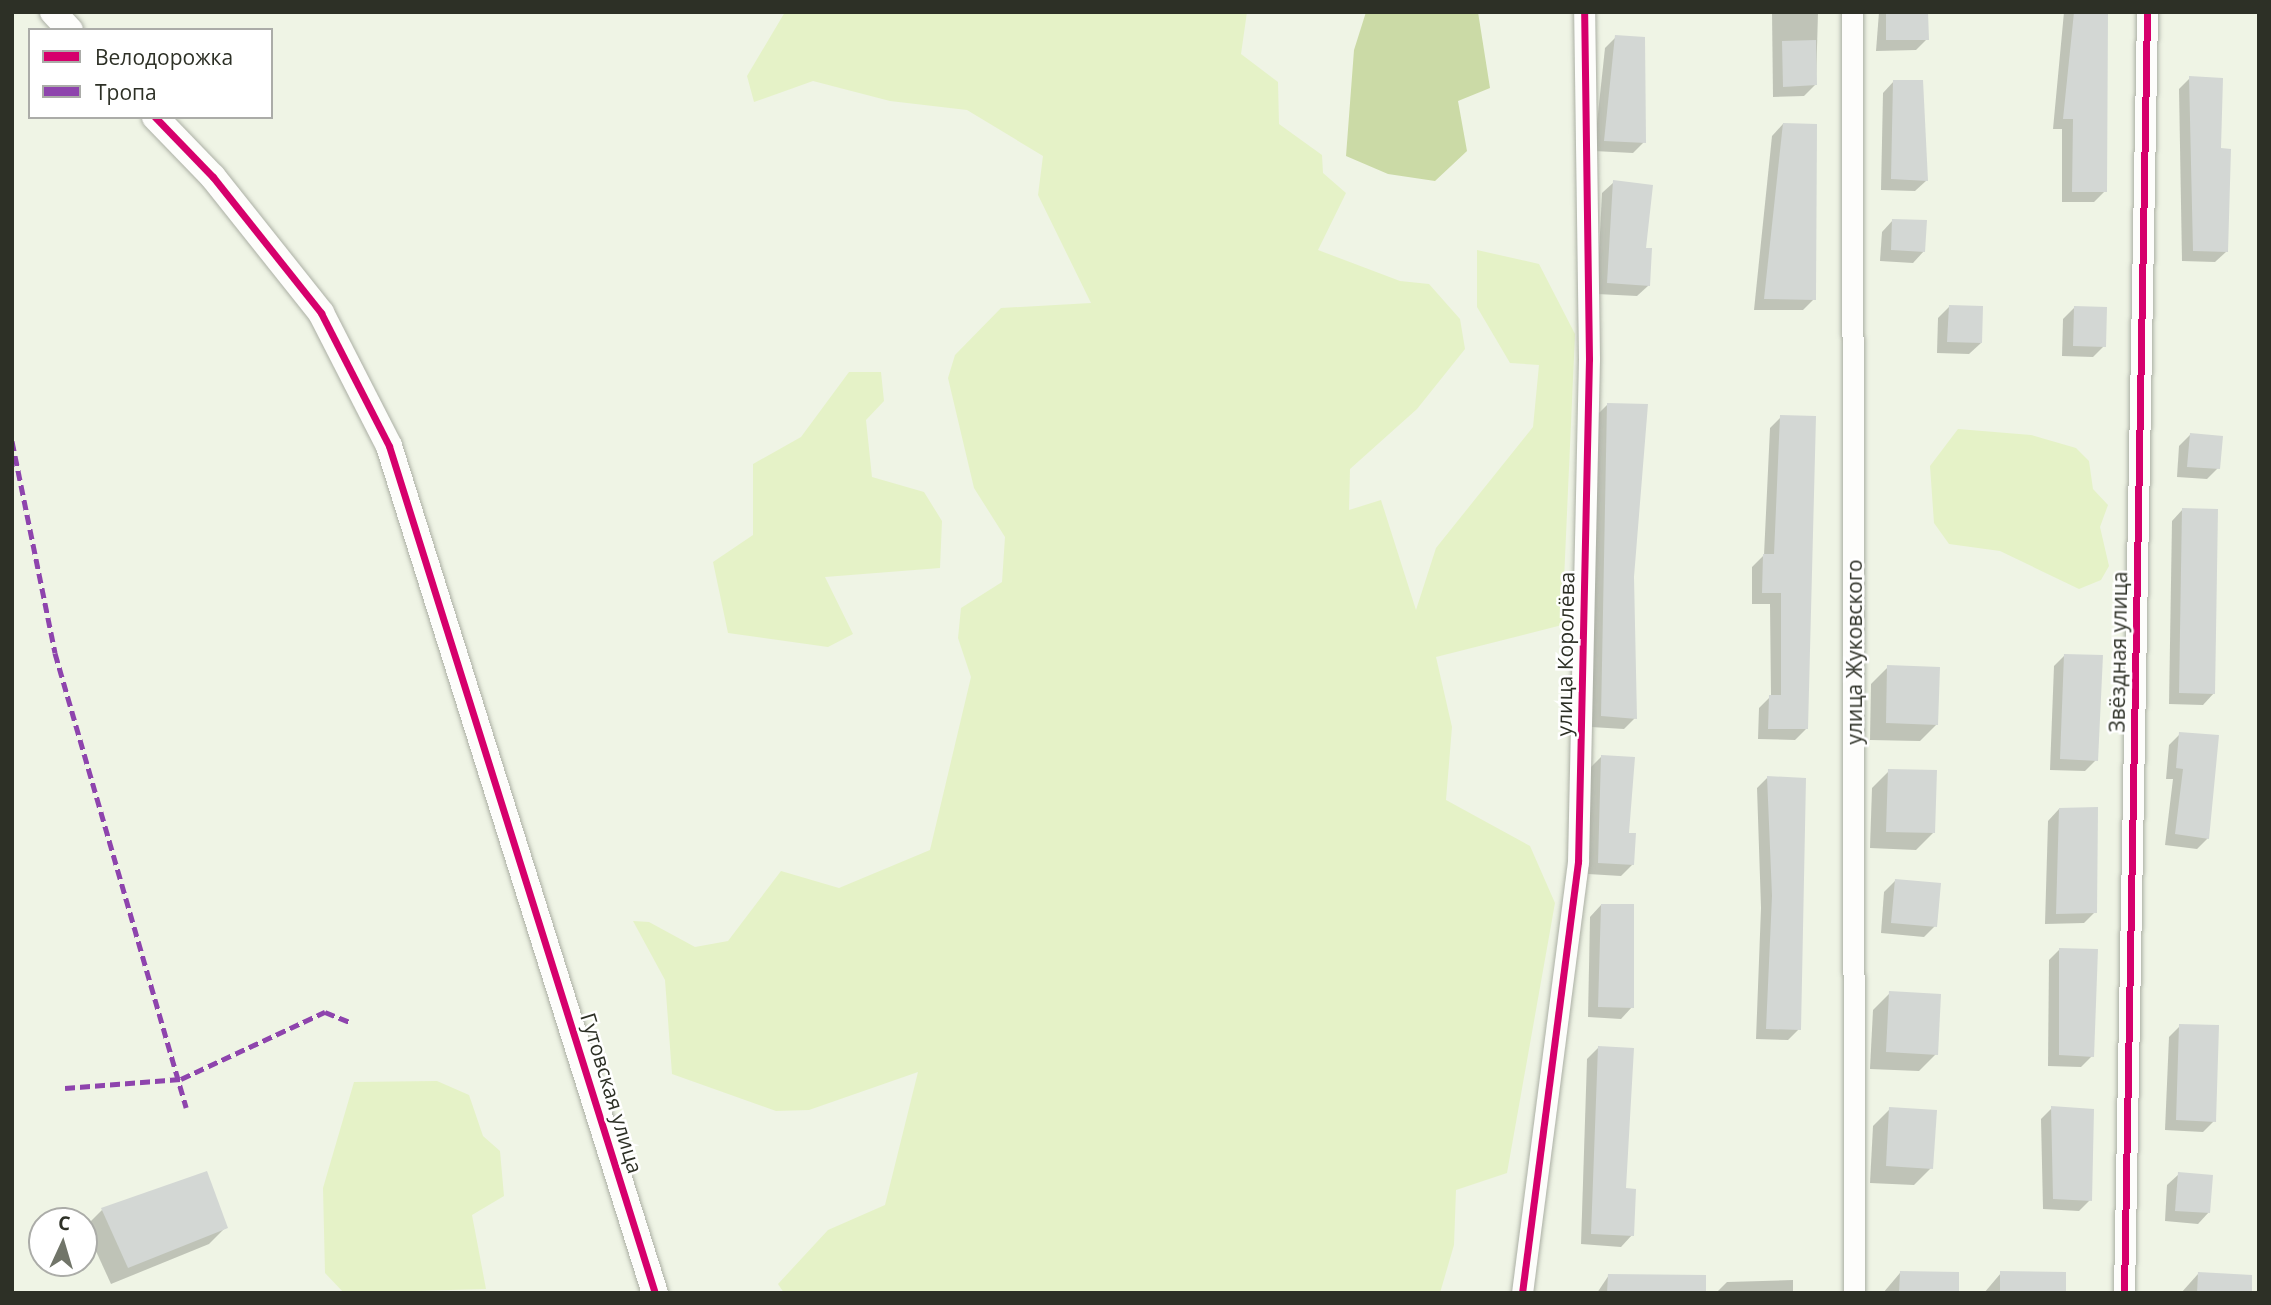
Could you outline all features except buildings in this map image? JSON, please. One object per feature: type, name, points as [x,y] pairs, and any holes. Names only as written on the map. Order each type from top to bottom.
[{"type":"street","points":[[53,12],[68,28]]},
{"type":"street","name":"улица Королёва","points":[[1522,1293],[1578,862],[1589,359],[1584,12]]},
{"type":"street","name":"улица Жуковского","points":[[1852,12],[1854,1293]]},
{"type":"street","name":"Звёздная улица","points":[[2124,1293],[2147,12]]},
{"type":"street","name":"Гутовская улица","points":[[157,119],[213,177],[321,313],[389,446],[536,904],[655,1293]]},
{"type":"shaded area","points":[[785,12],[1247,12],[1241,54],[1278,82],[1279,124],[1322,155],[1323,173],[1346,193],[1318,250],[1400,281],[1429,284],[1460,319],[1465,349],[1417,409],[1350,469],[1349,510],[1381,500],[1416,610],[1436,548],[1533,427],[1539,365],[1510,363],[1477,307],[1477,250],[1539,264],[1575,334],[1562,625],[1436,657],[1452,727],[1446,800],[1530,846],[1555,903],[1507,1173],[1456,1190],[1454,1245],[1440,1293],[784,1293],[778,1284],[828,1230],[885,1205],[918,1072],[809,1110],[776,1111],[672,1074],[665,980],[633,921],[649,922],[695,947],[728,941],[781,871],[839,888],[930,850],[971,677],[958,638],[961,608],[1002,582],[1005,537],[974,488],[948,378],[955,355],[1001,308],[1091,303],[1038,195],[1043,156],[967,110],[890,101],[813,81],[754,102],[747,76]]},
{"type":"shaded area","points":[[1366,12],[1478,12],[1490,88],[1458,101],[1467,151],[1435,181],[1388,174],[1346,156],[1354,50]]},
{"type":"shaded area","points":[[849,372],[881,372],[884,401],[866,420],[872,477],[924,492],[942,521],[940,568],[825,577],[853,634],[828,647],[728,633],[713,562],[753,535],[753,464],[801,437]]},
{"type":"shaded area","points":[[1958,429],[2031,435],[2076,448],[2089,461],[2093,489],[2108,505],[2100,527],[2109,566],[2101,580],[2079,589],[2000,551],[1949,544],[1934,523],[1930,466]]},
{"type":"shaded area","points":[[437,1081],[469,1095],[483,1136],[500,1151],[504,1196],[472,1215],[486,1289],[344,1293],[325,1273],[323,1188],[354,1082]]},
{"type":"marked path","points":[[12,441],[55,653],[186,1107]]},
{"type":"marked path","points":[[65,1088],[181,1079],[325,1012],[350,1022]]},
{"type":"cycle path","points":[[1522,1293],[1578,862],[1589,359],[1584,12]]},
{"type":"cycle path","points":[[2124,1293],[2147,12]]},
{"type":"cycle path","points":[[157,119],[213,177],[321,313],[389,446],[655,1293]]}]
